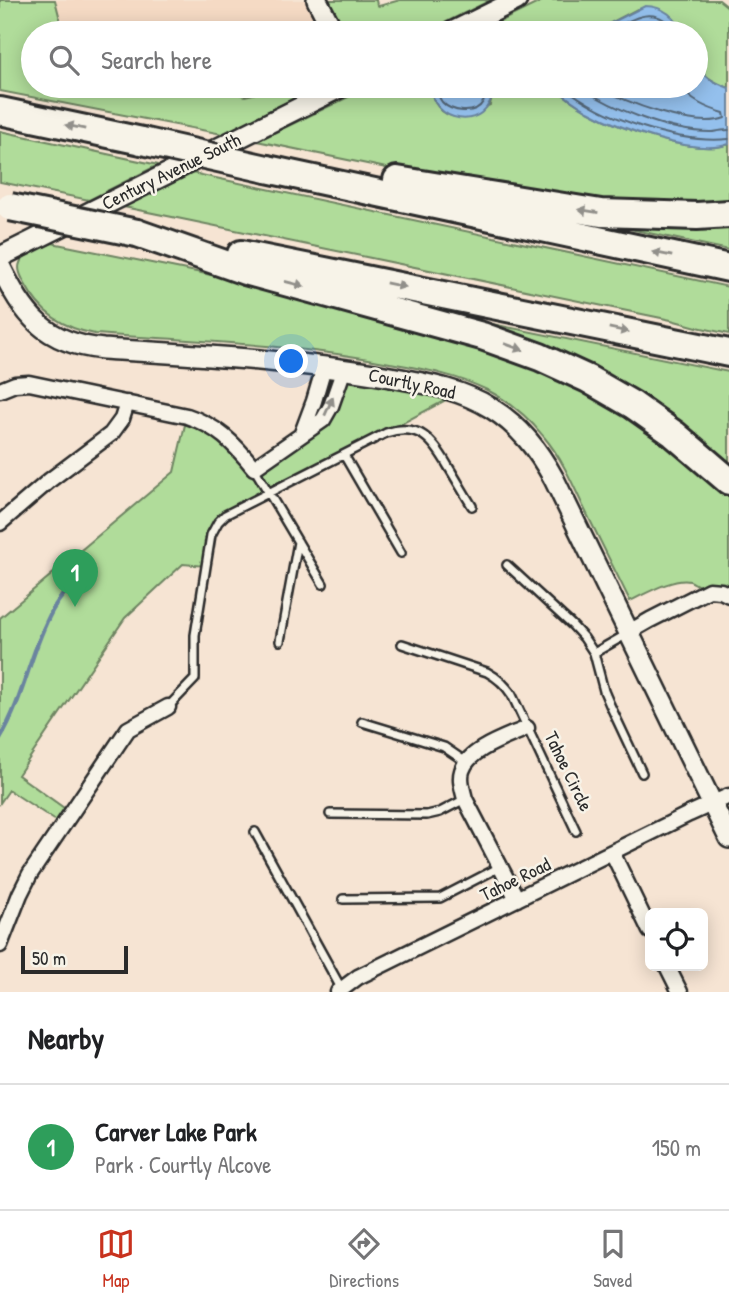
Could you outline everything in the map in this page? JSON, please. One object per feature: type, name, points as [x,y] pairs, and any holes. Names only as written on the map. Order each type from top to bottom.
[{"type":"highway","points":[[0,111],[729,268]]},
{"type":"highway","points":[[267,169],[402,181],[601,213],[697,216],[729,214]]},
{"type":"highway","points":[[5,206],[729,353]]},
{"type":"highway","points":[[137,233],[245,271],[482,336],[540,357],[588,379],[644,413],[729,481]]},
{"type":"street","points":[[317,0],[328,21]]},
{"type":"street","points":[[474,21],[517,0]]},
{"type":"street","name":"Century Avenue South","points":[[0,257],[319,98]]},
{"type":"street","name":"Courtly Road","points":[[0,265],[29,316],[49,332],[72,343],[98,348],[271,360],[436,385],[490,407],[522,432],[554,479],[629,632],[721,800],[729,838]]},
{"type":"street","points":[[302,433],[324,367]]},
{"type":"street","points":[[0,390],[15,384],[29,383],[187,416],[202,421],[231,441],[254,468],[323,420],[344,369]]},
{"type":"street","points":[[0,523],[50,480],[111,434],[122,419],[127,403]]},
{"type":"street","points":[[629,632],[707,591],[718,590],[729,595]]},
{"type":"street","points":[[0,945],[30,874],[128,729],[167,707]]},
{"type":"street","name":"Tahoe Circle","points":[[466,762],[480,750],[527,728]]},
{"type":"street","points":[[466,762],[461,772],[461,784],[466,799],[517,899]]},
{"type":"street","name":"Tahoe Road","points":[[340,990],[358,977],[721,800]]},
{"type":"street","points":[[612,852],[645,921]]},
{"type":"street","points":[[670,971],[680,992]]},
{"type":"lane","points":[[167,707],[195,679],[195,635],[211,535],[225,514],[396,430],[410,430],[422,434],[432,442],[471,506]]},
{"type":"lane","points":[[344,455],[401,553]]},
{"type":"lane","points":[[254,468],[323,584]]},
{"type":"lane","points":[[280,641],[298,542]]},
{"type":"lane","points":[[507,565],[572,625],[594,653],[604,691],[642,774]]},
{"type":"lane","points":[[594,653],[629,632]]},
{"type":"lane","name":"Tahoe Circle","points":[[402,644],[497,677],[512,695],[576,831]]},
{"type":"lane","points":[[362,722],[444,747],[466,762]]},
{"type":"lane","points":[[330,814],[427,815],[440,812],[466,799]]},
{"type":"lane","points":[[256,831],[340,990]]},
{"type":"lane","points":[[343,899],[440,898],[500,867]]},
{"type":"shaded area","points":[[0,0],[305,0],[316,21],[21,21],[21,86],[0,82]]},
{"type":"shaded area","points":[[81,98],[295,98],[234,128]]},
{"type":"green space","points":[[0,0],[55,0],[60,21],[21,21],[21,95],[0,91]]},
{"type":"green space","points":[[327,0],[376,0],[379,6],[400,0],[491,0],[448,21],[338,21]]},
{"type":"green space","points":[[544,0],[719,0],[729,8],[729,88],[708,77],[708,21],[671,21],[637,9],[614,21],[501,21]]},
{"type":"green space","points":[[36,98],[296,98],[222,134]]},
{"type":"green space","points":[[346,98],[433,98],[442,111],[458,117],[490,105],[491,98],[569,98],[588,111],[618,125],[658,139],[697,147],[729,144],[729,206],[652,207],[415,174],[257,141]]},
{"type":"green space","points":[[0,131],[158,165],[89,200],[0,182]]},
{"type":"green space","points":[[192,173],[729,287],[729,334],[124,207]]},
{"type":"green space","points":[[626,222],[729,223],[729,250],[625,228]]},
{"type":"green space","points":[[52,243],[246,282],[528,362],[624,412],[729,493],[729,587],[714,583],[701,587],[683,580],[630,601],[561,461],[550,445],[518,410],[476,385],[427,370],[317,351],[95,334],[63,323],[38,303],[25,284],[19,268],[25,256]]},
{"type":"green space","points":[[468,319],[729,372],[729,470]]},
{"type":"green space","points":[[344,369],[459,393],[218,522],[206,566],[183,564],[125,618],[18,775],[71,813],[62,825],[9,790],[0,803],[0,618],[174,472],[187,416],[254,468],[323,420]]},
{"type":"water","points":[[645,6],[658,8],[676,21],[615,21]]},
{"type":"water","points":[[708,77],[729,88],[729,144],[697,147],[658,139],[618,125],[570,99],[708,98]]},
{"type":"water","points":[[433,98],[491,98],[481,113],[471,118],[448,115],[439,108]]},
{"type":"waterway","points":[[0,738],[15,707],[44,626],[64,593],[91,567]]},
{"type":"place","name":"Carver Lake Park","points":[[75,607]]}]
